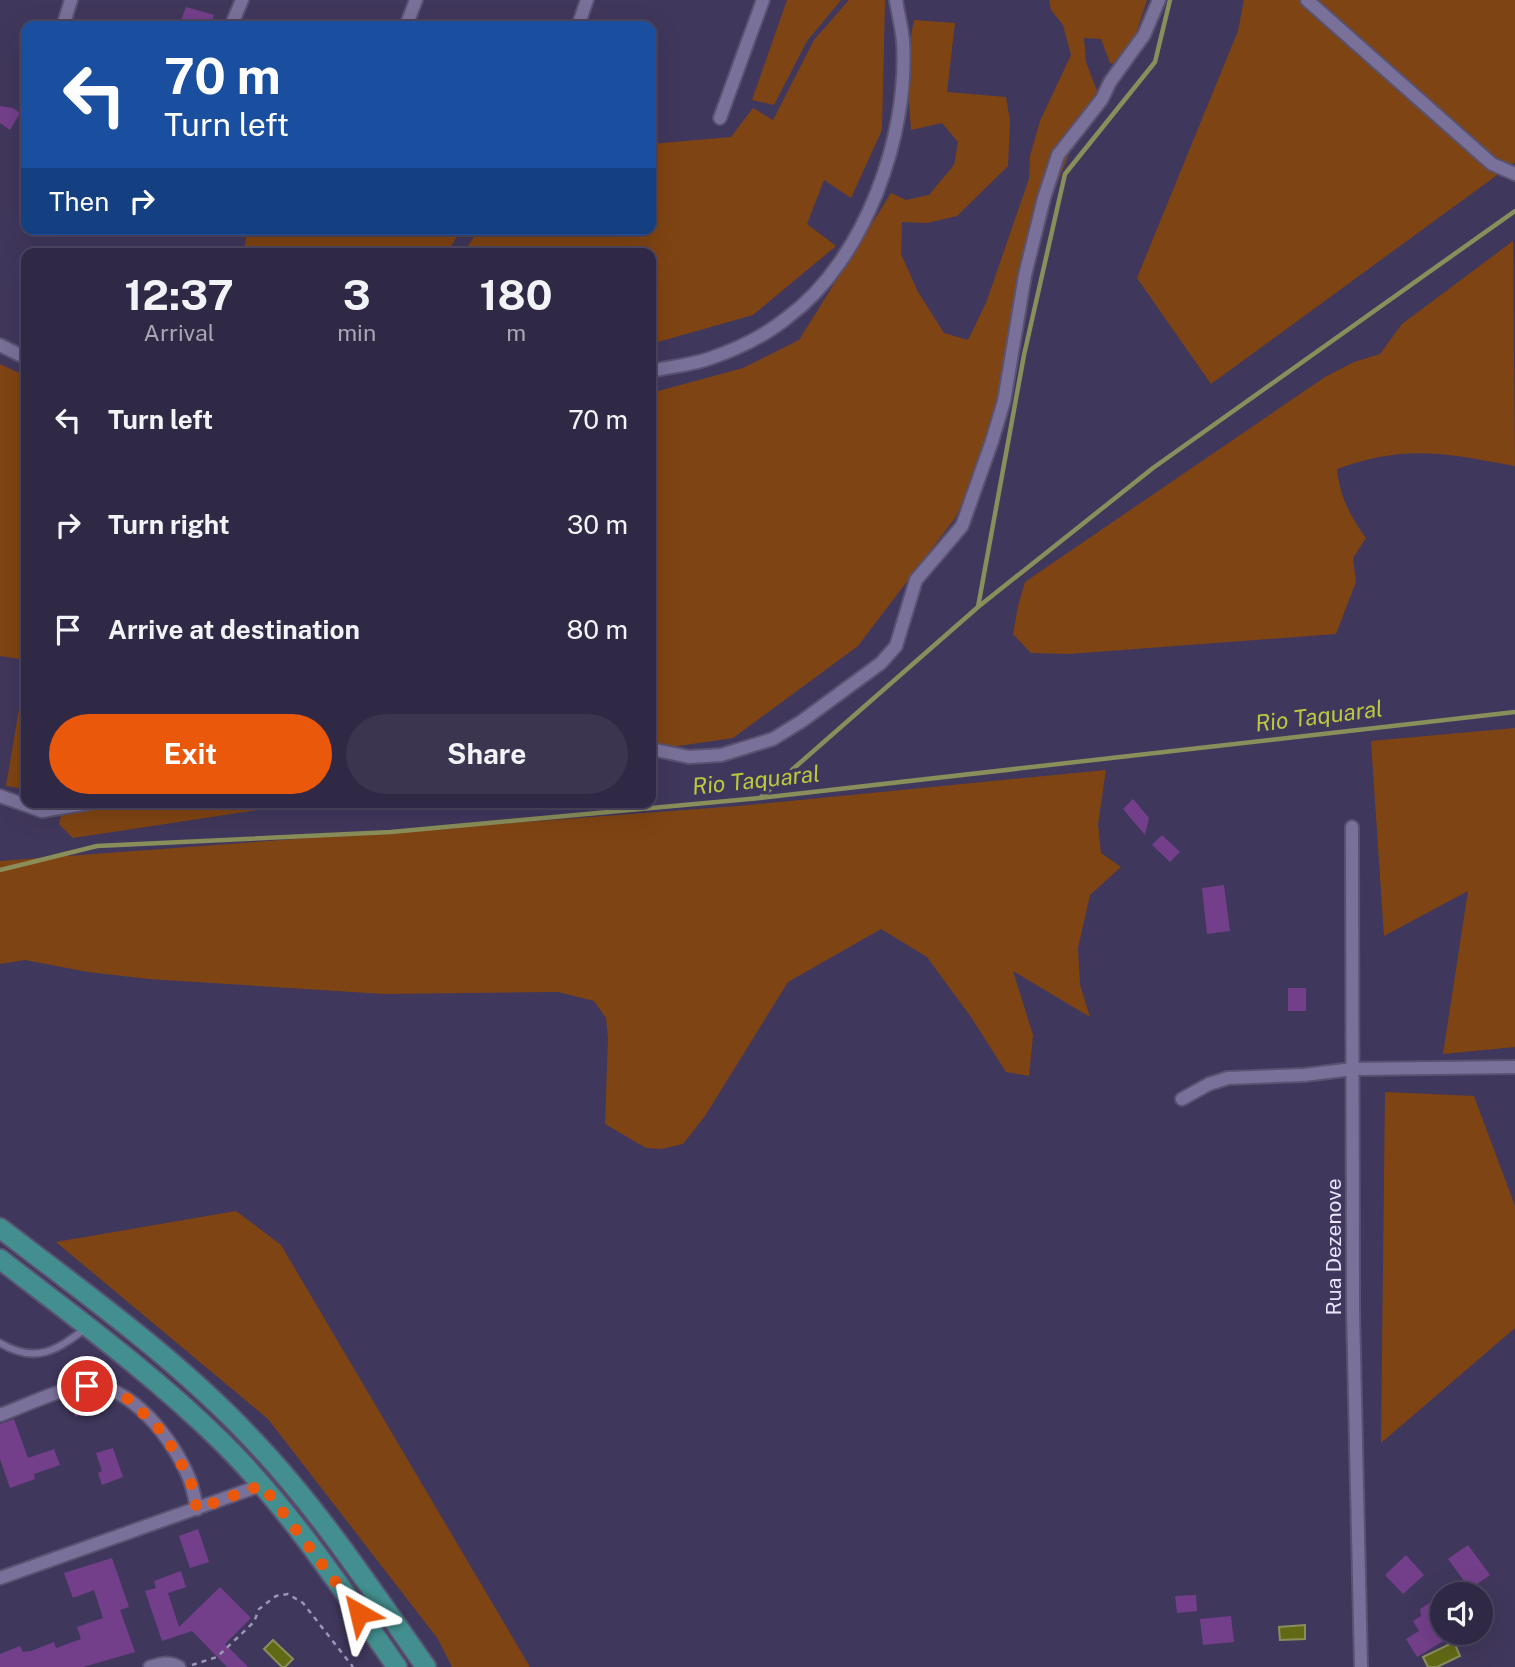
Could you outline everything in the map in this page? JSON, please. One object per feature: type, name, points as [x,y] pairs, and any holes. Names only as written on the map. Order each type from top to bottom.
[{"type":"main road","points":[[0,1228],[177,1368],[254,1441],[328,1530],[426,1667]]},
{"type":"main road","points":[[0,1259],[163,1387],[222,1442],[262,1485],[313,1549],[397,1667]]},
{"type":"street","points":[[64,21],[71,0]]},
{"type":"street","points":[[233,21],[242,0]]},
{"type":"street","points":[[407,21],[416,0]]},
{"type":"street","points":[[580,21],[587,0]]},
{"type":"street","points":[[720,118],[763,0]]},
{"type":"street","points":[[656,370],[708,359],[758,336],[788,318],[812,297],[842,260],[881,181],[900,115],[903,41],[896,0]]},
{"type":"street","points":[[656,750],[689,757],[721,755],[773,740],[881,663],[896,646],[916,580],[962,526],[992,441],[1004,401],[1025,275],[1058,155],[1102,99],[1110,82],[1144,35],[1159,0]]},
{"type":"street","points":[[1307,0],[1492,164],[1515,174]]},
{"type":"street","points":[[0,345],[21,356]]},
{"type":"street","points":[[0,796],[21,804]]},
{"type":"street","points":[[33,808],[41,811],[59,808]]},
{"type":"street","name":"Rua Dezenove","points":[[1352,827],[1353,1324],[1361,1667]]},
{"type":"street","points":[[1182,1099],[1209,1084],[1228,1078],[1304,1075],[1353,1069],[1515,1067]]},
{"type":"street","points":[[0,1415],[87,1386],[116,1391],[131,1401],[164,1434],[190,1479],[197,1509]]},
{"type":"street","points":[[0,1578],[262,1485]]},
{"type":"street","points":[[150,1667],[172,1663],[179,1667]]},
{"type":"lane","points":[[0,1343],[24,1354],[40,1355],[58,1348],[88,1327]]},
{"type":"path","points":[[184,1667],[217,1657],[254,1622],[260,1609],[276,1596],[288,1594],[303,1603],[353,1667]]},
{"type":"shaded area","points":[[787,0],[841,0],[807,41],[774,105],[752,100]]},
{"type":"shaded area","points":[[849,0],[885,0],[882,130],[851,198],[824,180],[807,224],[836,246],[753,315],[656,343],[656,248],[467,248],[475,235],[656,235],[656,144],[731,137],[753,108],[773,120],[814,40]]},
{"type":"shaded area","points":[[1049,0],[1147,0],[1134,40],[1119,65],[1110,63],[1101,39],[1084,38],[1086,62],[1097,91],[1028,256],[1004,401],[956,517],[858,646],[733,738],[656,749],[656,392],[743,368],[799,340],[891,193],[906,200],[929,195],[954,165],[958,142],[942,123],[911,130],[906,62],[914,20],[955,23],[947,92],[1006,97],[1010,121],[1008,166],[957,216],[927,223],[902,222],[901,254],[918,292],[944,333],[968,340],[986,303],[1029,179],[1030,156],[1040,121],[1071,55],[1063,25],[1051,10]]},
{"type":"shaded area","points":[[1244,0],[1515,0],[1515,162],[1211,384],[1137,278],[1238,31]]},
{"type":"shaded area","points":[[247,235],[458,235],[450,248],[244,248]]},
{"type":"shaded area","points":[[1513,241],[1515,466],[1468,457],[1426,453],[1384,456],[1337,469],[1347,506],[1366,538],[1353,558],[1356,582],[1336,634],[1069,654],[1031,653],[1013,634],[1025,582],[1325,377],[1354,362],[1380,354],[1402,324]]},
{"type":"shaded area","points":[[0,364],[21,374],[21,659],[0,656]]},
{"type":"shaded area","points":[[21,698],[21,788],[6,786]]},
{"type":"shaded area","points":[[1515,728],[1515,1047],[1443,1054],[1468,891],[1384,936],[1371,741]]},
{"type":"shaded area","points":[[1106,770],[1098,824],[1101,853],[1121,867],[1090,895],[1078,948],[1080,985],[1090,1017],[1013,971],[1033,1035],[1029,1076],[1006,1072],[971,1017],[927,957],[881,929],[788,982],[705,1116],[683,1144],[661,1149],[646,1148],[605,1124],[608,1038],[606,1018],[594,1001],[558,992],[384,994],[149,979],[88,972],[25,960],[0,964],[0,861],[738,806]]},
{"type":"shaded area","points":[[63,808],[271,808],[73,838],[59,824]]},
{"type":"shaded area","points":[[1385,1092],[1474,1096],[1515,1206],[1515,1328],[1381,1443]]},
{"type":"shaded area","points":[[236,1211],[281,1245],[530,1667],[452,1667],[438,1639],[268,1419],[56,1242]]},
{"type":"shaded area","points":[[1305,1625],[1305,1639],[1280,1640],[1279,1627]]},
{"type":"shaded area","points":[[273,1640],[293,1659],[285,1667],[264,1649]]},
{"type":"shaded area","points":[[1448,1645],[1455,1645],[1460,1656],[1437,1667],[1428,1667],[1423,1657]]},
{"type":"building","points":[[186,7],[214,15],[212,21],[181,21]]},
{"type":"building","points":[[0,106],[13,108],[20,113],[10,130],[0,123]]},
{"type":"building","points":[[1133,799],[1149,818],[1145,835],[1123,809]]},
{"type":"building","points":[[1162,835],[1180,852],[1170,862],[1152,845]]},
{"type":"building","points":[[1224,885],[1230,931],[1207,934],[1202,888]]},
{"type":"building","points":[[1288,988],[1306,988],[1306,1011],[1288,1011]]},
{"type":"building","points":[[82,1396],[88,1413],[75,1417],[68,1398]]},
{"type":"building","points":[[14,1419],[28,1458],[54,1449],[60,1465],[34,1474],[35,1479],[10,1488],[0,1459],[0,1424]]},
{"type":"building","points":[[113,1448],[123,1477],[102,1485],[98,1473],[102,1471],[96,1453]]},
{"type":"building","points":[[198,1529],[209,1562],[190,1568],[179,1536]]},
{"type":"building","points":[[1468,1545],[1490,1575],[1480,1582],[1465,1582],[1448,1559]]},
{"type":"building","points":[[1406,1555],[1424,1575],[1403,1594],[1385,1575]]},
{"type":"building","points":[[112,1558],[129,1607],[120,1610],[135,1652],[83,1667],[0,1667],[0,1654],[20,1646],[23,1652],[31,1651],[54,1642],[56,1648],[81,1639],[77,1627],[103,1618],[94,1590],[73,1598],[64,1573]]},
{"type":"building","points":[[181,1571],[186,1587],[168,1593],[179,1627],[220,1587],[251,1618],[225,1644],[248,1667],[227,1667],[192,1631],[162,1641],[145,1591],[156,1588],[154,1581]]},
{"type":"building","points":[[1196,1595],[1197,1611],[1177,1613],[1175,1596]]},
{"type":"building","points":[[1430,1603],[1430,1645],[1437,1645],[1417,1657],[1406,1639],[1419,1631],[1413,1621],[1421,1616],[1420,1609]]},
{"type":"building","points":[[1231,1616],[1234,1642],[1203,1645],[1200,1619]]},
{"type":"waterway","points":[[761,797],[978,607],[1024,355],[1065,174],[1155,62],[1170,0]]},
{"type":"waterway","points":[[978,607],[1153,468],[1515,211]]},
{"type":"waterway","name":"Rio Taquaral","points":[[656,808],[1515,712]]},
{"type":"waterway","name":"Rio Taquaral","points":[[0,870],[97,846],[391,832],[651,808]]},
{"type":"route","points":[[87,1386],[116,1391],[131,1401],[164,1434],[190,1479],[197,1509],[262,1485],[359,1613]]}]
